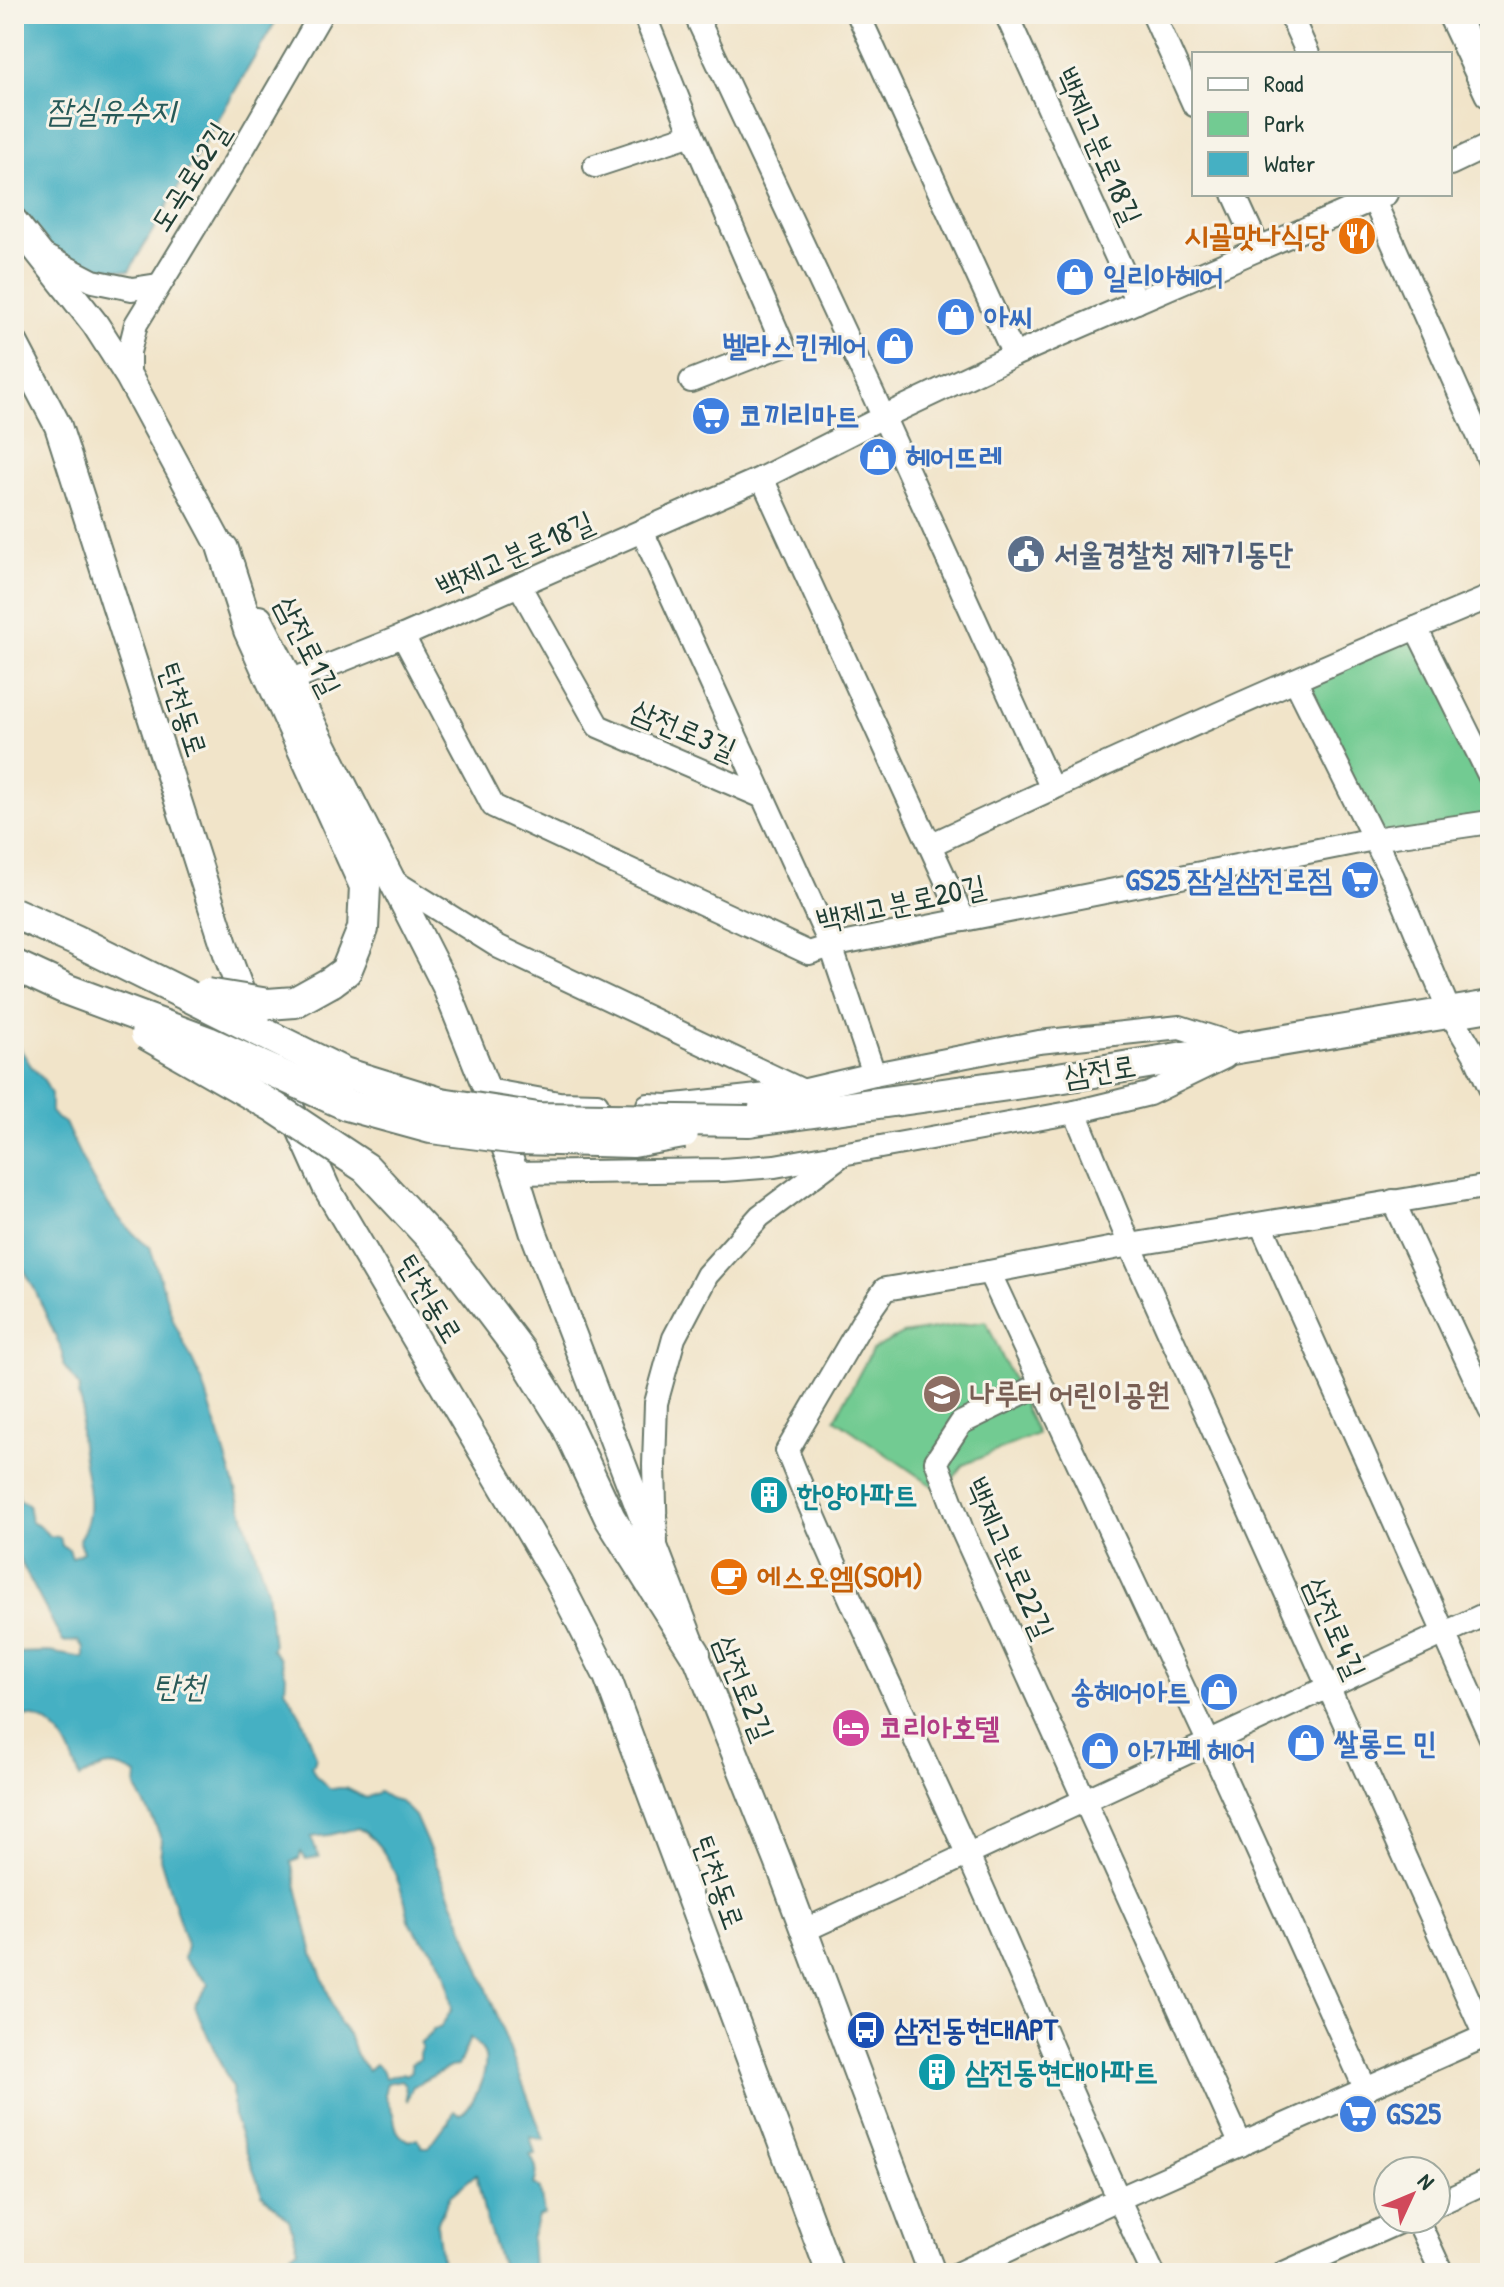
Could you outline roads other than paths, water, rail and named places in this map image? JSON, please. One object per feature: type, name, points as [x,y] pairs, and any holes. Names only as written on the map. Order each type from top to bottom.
[{"type":"main road","points":[[1453,14],[1490,93]]},
{"type":"main road","points":[[14,913],[208,994],[268,1004],[295,1002],[346,971],[363,929],[365,886],[249,630],[223,549]]},
{"type":"main road","points":[[75,940],[344,1073],[441,1103],[538,1118],[749,1121]]},
{"type":"main road","points":[[14,965],[68,990],[208,1042],[347,1105],[431,1128],[518,1139],[633,1142],[749,1121]]},
{"type":"main road","points":[[68,990],[274,1107],[366,1168],[449,1257],[521,1352],[566,1424],[610,1518],[695,1653]]},
{"type":"main road","name":"삼전로","points":[[749,1121],[1058,1078],[1490,1006]]},
{"type":"street","name":"도곡로62길","points":[[129,377],[129,352],[136,324],[321,14]]},
{"type":"street","points":[[644,14],[783,345],[691,381]]},
{"type":"street","points":[[695,14],[1052,789]]},
{"type":"street","points":[[858,14],[1014,355]]},
{"type":"street","name":"백제고분로18길","points":[[1006,14],[1137,302]]},
{"type":"street","points":[[1153,14],[1192,101]]},
{"type":"street","points":[[1290,14],[1307,52]]},
{"type":"street","points":[[595,166],[692,134]]},
{"type":"street","points":[[1452,163],[1490,145]]},
{"type":"street","points":[[1235,196],[1259,249]]},
{"type":"street","name":"백제고분로18길","points":[[290,681],[403,636],[762,478],[1014,355],[1377,196],[1490,462]]},
{"type":"street","name":"삼전로1길","points":[[14,221],[95,324],[129,377],[223,549],[445,985],[487,1090],[497,1126]]},
{"type":"street","points":[[40,253],[93,281],[132,289],[158,285]]},
{"type":"street","name":"탄천동로","points":[[14,342],[58,426],[250,1017],[326,1187],[559,1582],[607,1676],[830,2273]]},
{"type":"street","points":[[762,478],[964,920]]},
{"type":"street","name":"삼전로3길","points":[[642,531],[831,946],[874,1074]]},
{"type":"street","name":"삼전로3길","points":[[519,585],[598,726],[763,797]]},
{"type":"street","name":"백제고분로20길","points":[[930,845],[1295,680],[1490,597]]},
{"type":"street","points":[[1416,628],[1490,777]]},
{"type":"street","name":"백제고분로20길","points":[[403,636],[493,806],[809,953],[831,946],[1374,839],[1490,822]]},
{"type":"street","points":[[1295,680],[1393,877],[1450,1013],[1490,1088]]},
{"type":"street","points":[[392,880],[499,947],[802,1091]]},
{"type":"street","points":[[487,1090],[559,1103],[667,1106],[802,1091],[1039,1042],[1180,1027],[1244,1048]]},
{"type":"street","points":[[515,1173],[723,1170],[775,1166],[1075,1112],[1149,1094],[1244,1048]]},
{"type":"street","name":"삼전로4길","points":[[1075,1112],[1130,1245],[1488,2035]]},
{"type":"street","name":"삼전로2길","points":[[497,1126],[533,1231],[778,1861],[932,2273]]},
{"type":"street","points":[[656,1549],[656,1403],[674,1338],[707,1275],[760,1216],[843,1154]]},
{"type":"street","points":[[1153,2273],[968,1855],[818,1528],[787,1451],[864,1319],[885,1289],[1490,1186]]},
{"type":"street","points":[[1393,1201],[1490,1410]]},
{"type":"street","points":[[1261,1224],[1490,1736]]},
{"type":"street","points":[[989,1272],[1209,1743],[1366,2090]]},
{"type":"street","name":"백제고분로22길","points":[[1041,1384],[961,1423],[936,1461],[962,1530],[1241,2145]]},
{"type":"street","points":[[803,1931],[1490,1612]]},
{"type":"street","points":[[959,2273],[1488,2035]]},
{"type":"street","points":[[1452,2198],[1490,2180]]},
{"type":"street","points":[[1295,2271],[1372,2235]]},
{"type":"street","points":[[1424,2235],[1442,2273]]},
{"type":"water","name":"잠실유수지","points":[[14,14],[280,14],[129,271],[65,263],[14,202]]},
{"type":"water","name":"탄천","points":[[14,1039],[44,1080],[51,1094],[51,1112],[65,1123],[101,1193],[120,1219],[150,1247],[174,1322],[203,1383],[267,1590],[271,1649],[280,1659],[286,1676],[285,1689],[302,1718],[316,1756],[311,1765],[315,1775],[329,1788],[346,1788],[366,1798],[379,1792],[400,1801],[415,1816],[460,1918],[544,2140],[530,2137],[535,2154],[530,2155],[536,2169],[534,2184],[540,2189],[544,2214],[538,2216],[531,2239],[533,2269],[538,2273],[504,2273],[486,2220],[476,2174],[450,2196],[437,2224],[443,2273],[292,2273],[291,2253],[298,2249],[289,2220],[262,2194],[234,2118],[232,2088],[194,2006],[209,1984],[184,1959],[187,1946],[160,1858],[162,1841],[136,1788],[137,1775],[108,1766],[80,1778],[69,1750],[52,1727],[34,1717],[14,1717],[14,1653],[49,1652],[84,1658],[84,1648],[78,1641],[63,1642],[14,1549],[14,1480],[19,1500],[28,1504],[31,1522],[49,1536],[60,1537],[62,1546],[69,1549],[72,1558],[83,1552],[79,1539],[86,1524],[89,1501],[81,1442],[83,1410],[78,1395],[80,1388],[63,1365],[63,1353],[14,1251]],"holes":[[[358,1828],[382,1849],[401,1888],[410,1922],[437,1956],[449,1989],[452,2009],[440,2028],[433,2029],[420,2044],[419,2059],[411,2064],[412,2071],[406,2075],[385,2078],[379,2066],[375,2064],[368,2070],[356,2056],[350,2037],[339,2023],[312,1950],[291,1862],[299,1859],[301,1852],[306,1859],[319,1857],[311,1837]],[[470,2038],[485,2057],[484,2071],[470,2105],[460,2114],[454,2111],[449,2123],[429,2147],[422,2147],[417,2138],[409,2141],[401,2136],[385,2097],[387,2083],[401,2080],[405,2085],[407,2101],[413,2086],[458,2066]]]},
{"type":"place","name":"시골맛나식당","points":[[1357,236]]},
{"type":"place","name":"일리아헤어","points":[[1075,277]]},
{"type":"place","name":"아씨","points":[[956,317]]},
{"type":"place","name":"벨라스킨케어","points":[[895,346]]},
{"type":"place","name":"코끼리마트","points":[[711,416]]},
{"type":"place","name":"헤어뜨레","points":[[878,457]]},
{"type":"place","name":"서울경찰청 제7기동단","points":[[1026,554]]},
{"type":"place","name":"GS25 잠실삼전로점","points":[[1360,880]]},
{"type":"place","name":"나루터 어린이공원","points":[[942,1394]]},
{"type":"place","name":"한양아파트","points":[[769,1495]]},
{"type":"place","name":"에스오엠(SOM)","points":[[729,1577]]},
{"type":"place","name":"송헤어아트","points":[[1219,1692]]},
{"type":"place","name":"코리아호텔","points":[[851,1728]]},
{"type":"place","name":"쌀롱드 민","points":[[1306,1743]]},
{"type":"place","name":"아가페 헤어","points":[[1100,1751]]},
{"type":"place","name":"삼전동현대APT","points":[[866,2030]]},
{"type":"place","name":"삼전동현대아파트","points":[[937,2072]]},
{"type":"place","name":"GS25","points":[[1358,2114]]}]
